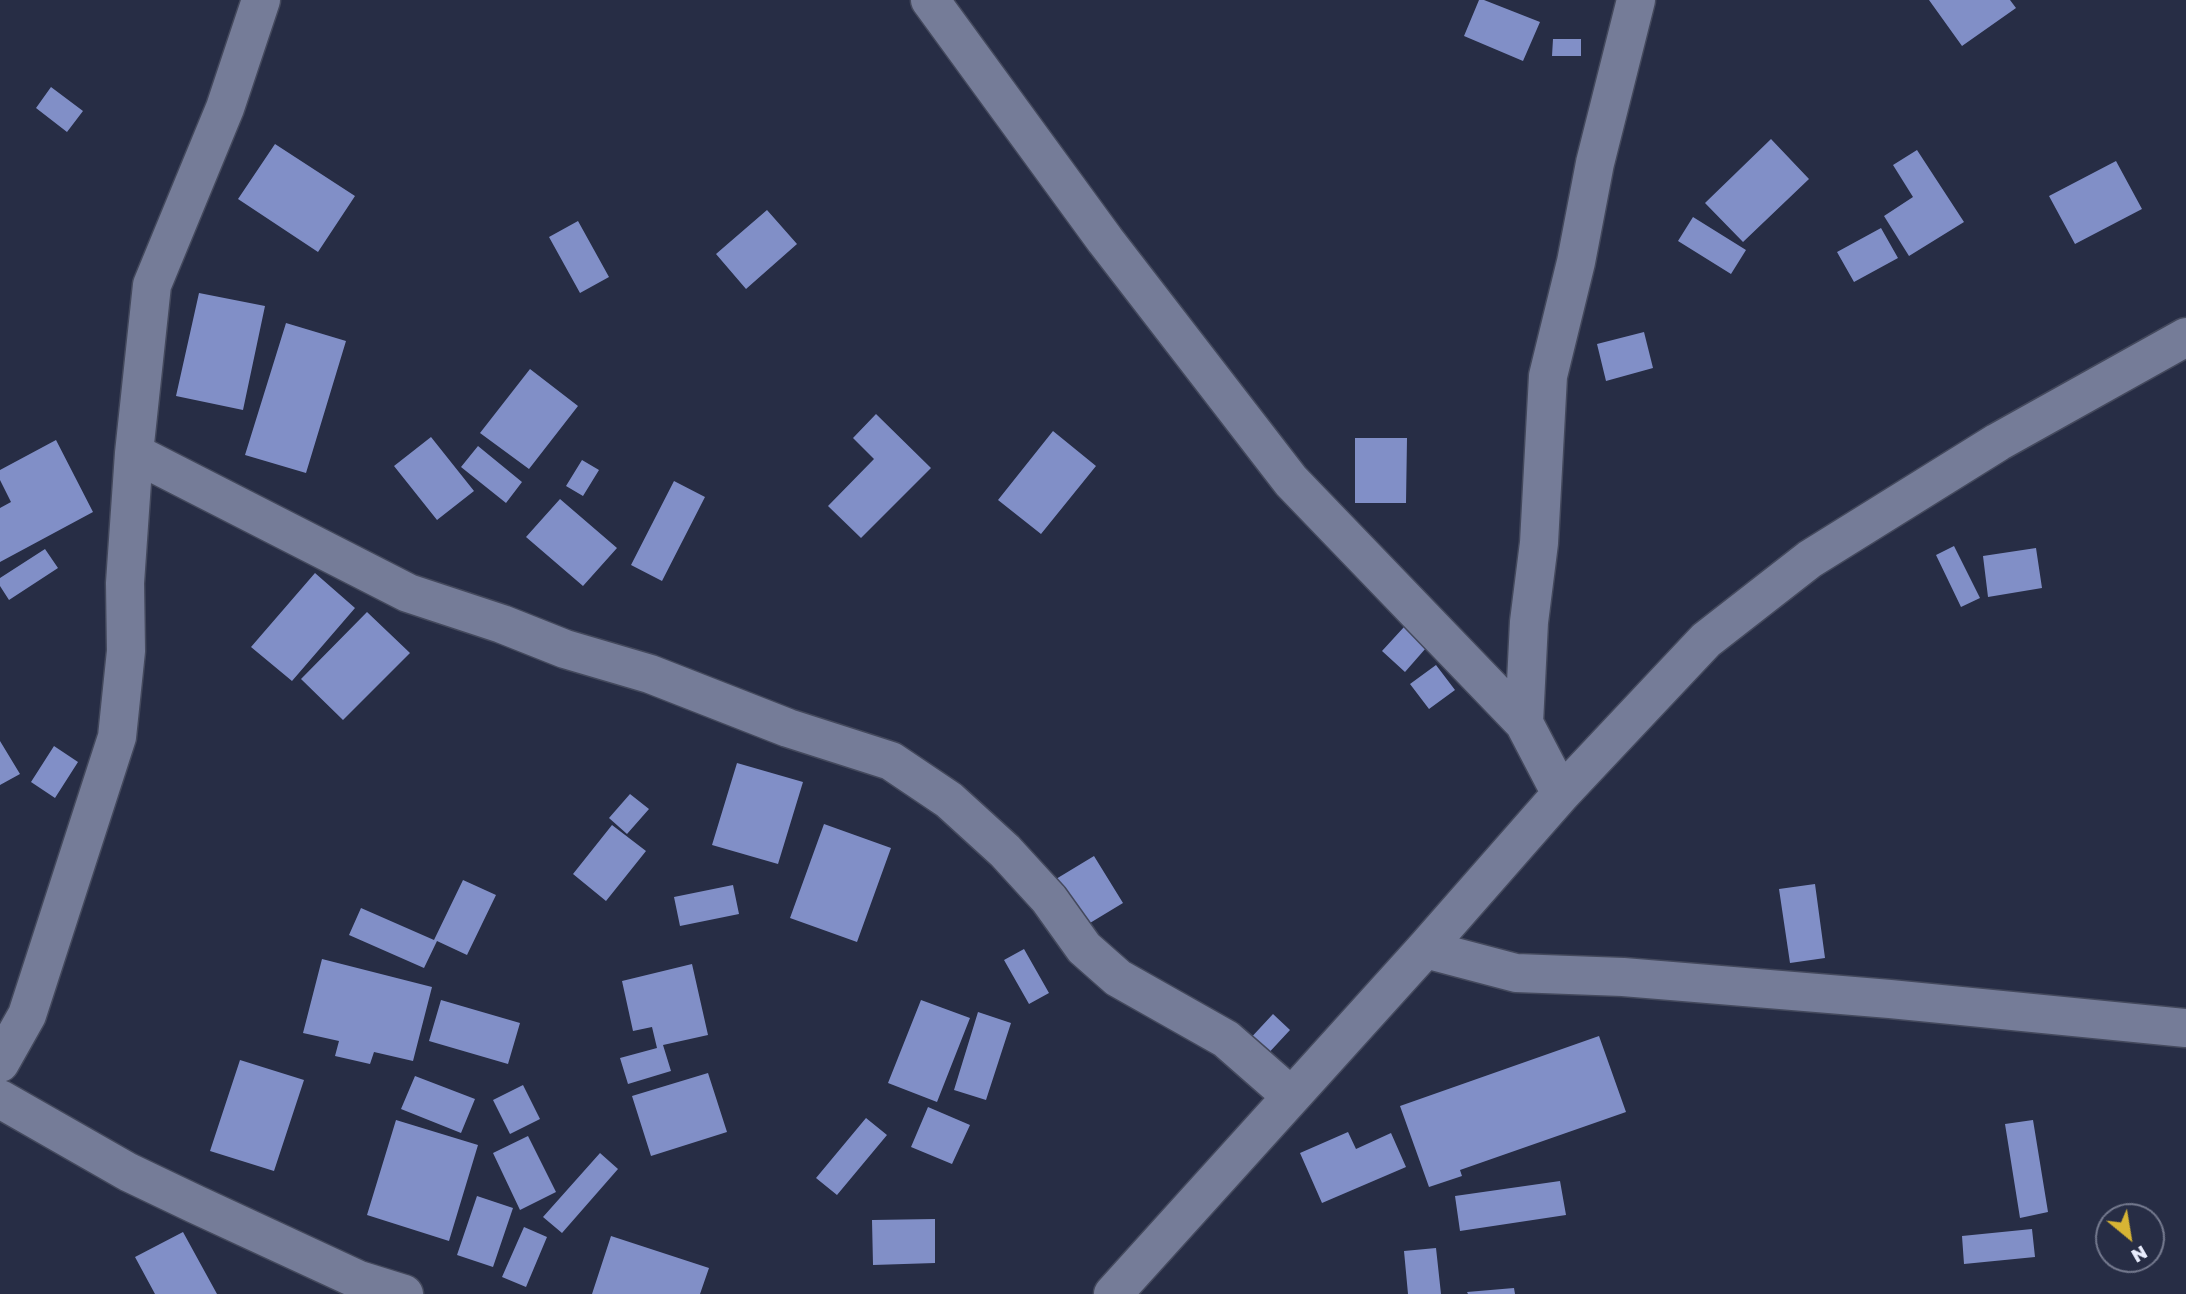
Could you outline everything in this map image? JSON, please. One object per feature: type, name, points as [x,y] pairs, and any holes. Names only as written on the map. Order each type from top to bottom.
[{"type":"street","points":[[0,1063],[27,1014],[117,737],[126,651],[125,583],[134,453],[152,285],[225,108],[261,0]]},
{"type":"street","points":[[930,0],[1105,240],[1291,481],[1524,723],[1561,794]]},
{"type":"street","points":[[1524,723],[1529,622],[1539,543],[1548,376],[1576,262],[1595,163],[1636,0]]},
{"type":"street","points":[[1112,1294],[1561,794],[1706,640],[1810,559],[1998,442],[2186,337]]},
{"type":"street","points":[[134,453],[408,593],[502,624],[565,649],[650,674],[788,727],[891,761],[949,800],[1005,851],[1049,899],[1084,948],[1118,978],[1226,1040],[1291,1096]]},
{"type":"street","points":[[1425,948],[1516,973],[1623,977],[2186,1028]]},
{"type":"street","points":[[0,1099],[128,1172],[359,1280],[404,1294]]},
{"type":"building","points":[[1479,0],[1540,22],[1523,61],[1464,36]]},
{"type":"building","points":[[1929,0],[2010,0],[2016,8],[1962,46]]},
{"type":"building","points":[[1553,39],[1581,39],[1581,56],[1552,56]]},
{"type":"building","points":[[51,87],[83,111],[67,132],[36,108]]},
{"type":"building","points":[[1771,139],[1809,179],[1743,242],[1705,203]]},
{"type":"building","points":[[275,144],[355,196],[318,252],[238,199]]},
{"type":"building","points":[[1917,150],[1964,222],[1909,256],[1884,216],[1913,197],[1893,165]]},
{"type":"building","points":[[2116,161],[2142,209],[2075,244],[2049,196]]},
{"type":"building","points":[[767,210],[797,244],[746,289],[716,254]]},
{"type":"building","points":[[1693,217],[1746,250],[1731,274],[1678,241]]},
{"type":"building","points":[[578,221],[609,277],[580,293],[549,237]]},
{"type":"building","points":[[1881,228],[1898,258],[1854,282],[1837,252]]},
{"type":"building","points":[[199,293],[265,306],[243,410],[176,396]]},
{"type":"building","points":[[286,323],[346,341],[306,473],[245,455]]},
{"type":"building","points":[[1644,332],[1653,368],[1606,381],[1597,344]]},
{"type":"building","points":[[530,369],[578,406],[529,469],[480,433]]},
{"type":"building","points":[[876,414],[931,468],[861,538],[828,506],[874,459],[853,438]]},
{"type":"building","points":[[1053,431],[1096,466],[1041,534],[998,500]]},
{"type":"building","points":[[431,437],[474,491],[437,520],[394,466]]},
{"type":"building","points":[[1355,438],[1407,438],[1406,503],[1355,503]]},
{"type":"building","points":[[56,440],[93,512],[0,562],[0,508],[11,502],[0,480],[0,470]]},
{"type":"building","points":[[478,446],[522,482],[506,503],[461,467]]},
{"type":"building","points":[[582,460],[599,470],[583,496],[566,486]]},
{"type":"building","points":[[674,481],[705,497],[662,581],[631,565]]},
{"type":"building","points":[[560,499],[617,548],[583,586],[526,537]]},
{"type":"building","points":[[1954,546],[1980,598],[1961,607],[1936,555]]},
{"type":"building","points":[[2036,548],[2042,588],[1988,597],[1983,556]]},
{"type":"building","points":[[45,549],[58,568],[9,600],[0,586],[0,578]]},
{"type":"building","points":[[315,573],[355,608],[292,681],[251,647]]},
{"type":"building","points":[[367,612],[410,653],[343,720],[301,679]]},
{"type":"building","points":[[1404,627],[1426,648],[1405,672],[1382,651]]},
{"type":"building","points":[[1436,665],[1455,690],[1429,709],[1410,684]]},
{"type":"building","points":[[0,741],[20,774],[0,785]]},
{"type":"building","points":[[54,746],[78,762],[55,798],[31,782]]},
{"type":"building","points":[[737,763],[803,782],[778,864],[712,845]]},
{"type":"building","points":[[630,794],[649,809],[627,834],[609,818]]},
{"type":"building","points":[[824,824],[891,848],[857,942],[790,918]]},
{"type":"building","points":[[612,825],[646,851],[606,901],[573,874]]},
{"type":"building","points":[[1094,856],[1123,903],[1085,926],[1056,879]]},
{"type":"building","points":[[463,880],[496,895],[467,955],[437,941],[424,968],[349,935],[361,908],[434,940]]},
{"type":"building","points":[[1815,884],[1825,958],[1790,963],[1779,889]]},
{"type":"building","points":[[733,885],[739,914],[680,926],[674,897]]},
{"type":"building","points":[[1024,949],[1049,993],[1029,1004],[1004,960]]},
{"type":"building","points":[[322,959],[432,987],[413,1061],[374,1052],[370,1064],[335,1056],[339,1041],[303,1033]]},
{"type":"building","points":[[692,964],[708,1035],[663,1045],[671,1071],[628,1084],[620,1058],[657,1048],[652,1027],[633,1031],[622,981]]},
{"type":"building","points":[[441,1000],[520,1023],[508,1064],[429,1041]]},
{"type":"building","points":[[921,1000],[970,1018],[937,1102],[888,1083]]},
{"type":"building","points":[[978,1012],[1011,1023],[986,1100],[954,1090]]},
{"type":"building","points":[[1273,1014],[1290,1030],[1264,1058],[1247,1042]]},
{"type":"building","points":[[1599,1036],[1626,1112],[1460,1170],[1462,1176],[1429,1187],[1400,1106]]},
{"type":"building","points":[[240,1060],[304,1080],[274,1171],[210,1151]]},
{"type":"building","points":[[708,1073],[727,1132],[651,1156],[632,1096]]},
{"type":"building","points":[[415,1076],[475,1099],[461,1133],[401,1109]]},
{"type":"building","points":[[523,1085],[540,1119],[510,1134],[493,1100]]},
{"type":"building","points":[[928,1107],[970,1125],[952,1164],[911,1147]]},
{"type":"building","points":[[866,1118],[887,1135],[837,1195],[816,1178]]},
{"type":"building","points":[[396,1120],[478,1145],[449,1241],[367,1215]]},
{"type":"building","points":[[2033,1120],[2048,1212],[2020,1218],[2005,1124]]},
{"type":"building","points":[[1348,1132],[1356,1149],[1391,1133],[1406,1167],[1322,1203],[1300,1153]]},
{"type":"building","points":[[528,1136],[556,1192],[520,1210],[493,1153]]},
{"type":"building","points":[[600,1153],[618,1169],[562,1233],[543,1217]]},
{"type":"building","points":[[1560,1181],[1566,1215],[1460,1231],[1455,1196]]},
{"type":"building","points":[[477,1196],[513,1208],[493,1267],[457,1255]]},
{"type":"building","points":[[935,1219],[935,1263],[873,1265],[872,1220]]},
{"type":"building","points":[[524,1227],[547,1237],[526,1287],[502,1277]]},
{"type":"building","points":[[2032,1229],[2035,1257],[1964,1264],[1962,1236]]},
{"type":"building","points":[[183,1232],[217,1294],[155,1294],[135,1257]]},
{"type":"building","points":[[611,1236],[709,1268],[700,1294],[592,1294]]},
{"type":"building","points":[[1436,1248],[1441,1294],[1408,1294],[1404,1251]]},
{"type":"building","points":[[1514,1288],[1515,1294],[1467,1292]]}]
